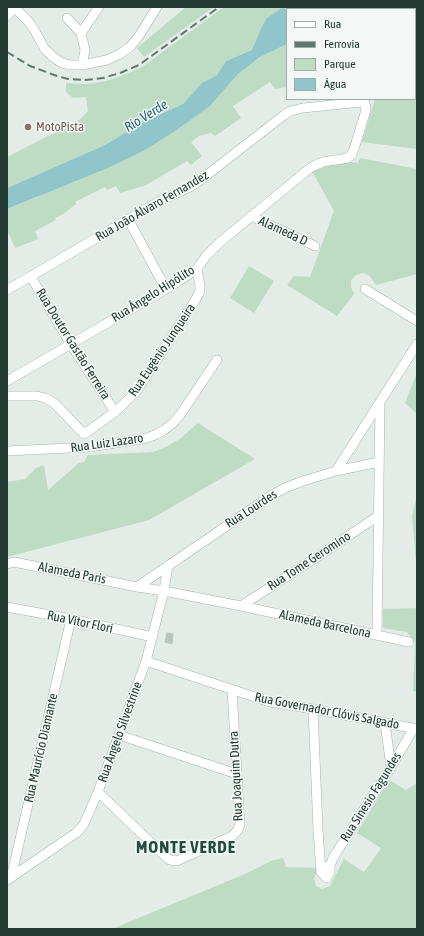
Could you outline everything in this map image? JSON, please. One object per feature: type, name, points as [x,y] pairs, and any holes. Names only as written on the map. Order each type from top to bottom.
[{"type":"street","points":[[81,33],[99,7]]},
{"type":"street","points":[[7,16],[15,8],[28,21],[44,48],[53,57],[62,63],[82,65],[108,60],[130,47],[139,36],[157,7]]},
{"type":"street","points":[[67,18],[81,33],[84,50],[82,65]]},
{"type":"street","name":"Rua Ângelo Hipólito","points":[[7,381],[166,289],[197,269],[218,243],[316,165],[323,162],[348,158],[354,149],[366,110],[365,103],[361,102]]},
{"type":"street","name":"Rua João Álvaro Fernandez","points":[[7,290],[128,219],[198,182],[291,111],[303,108],[361,102]]},
{"type":"street","name":"Alameda D","points":[[251,216],[315,246]]},
{"type":"street","points":[[128,219],[166,289]]},
{"type":"street","name":"Rua Eugênio Junqueira","points":[[84,434],[115,412],[136,392],[200,291],[197,269]]},
{"type":"street","name":"Rua Doutor Gastão Ferreira","points":[[31,277],[70,344],[115,412]]},
{"type":"street","points":[[365,289],[417,321]]},
{"type":"street","points":[[336,471],[417,344]]},
{"type":"street","name":"Rua Luiz Lazaro","points":[[7,452],[80,448],[147,438],[157,434],[173,423],[180,415],[217,360]]},
{"type":"street","points":[[7,396],[37,396],[54,403],[84,434],[80,448]]},
{"type":"street","points":[[377,635],[380,402]]},
{"type":"street","name":"Rua Lourdes","points":[[137,587],[272,494],[287,486],[336,471],[379,462]]},
{"type":"street","name":"Rua Tome Geromino","points":[[241,606],[378,516]]},
{"type":"street","name":"Alameda Paris","points":[[7,564],[14,562],[164,591]]},
{"type":"street","name":"Rua Ângelo Silvestrine","points":[[9,879],[76,833],[84,824],[98,792],[146,661],[164,591],[168,565]]},
{"type":"street","name":"Alameda Barcelona","points":[[164,591],[409,642]]},
{"type":"street","name":"Rua Vítor Flori","points":[[7,607],[153,637]]},
{"type":"street","name":"Rua Maurício Diamante","points":[[9,879],[71,619]]},
{"type":"street","name":"Rua Governador Clóvis Salgado","points":[[146,661],[270,702],[416,729]]},
{"type":"street","name":"Rua Joaquim Dutra","points":[[98,792],[167,858],[173,861],[177,861],[232,836],[238,830],[240,824],[232,690]]},
{"type":"street","name":"Rua Sinesio Fagundes","points":[[313,709],[321,872],[327,878],[330,873],[330,866],[333,858],[416,729]]},
{"type":"street","points":[[385,723],[391,767]]},
{"type":"street","points":[[119,735],[237,774]]},
{"type":"green space","points":[[186,7],[214,7],[144,57],[137,48]]},
{"type":"green space","points":[[224,7],[304,7],[282,8],[262,26],[252,50],[226,61],[217,75],[202,83],[183,104],[143,122],[105,145],[7,188],[7,157],[50,135],[74,125],[88,111],[86,97],[73,98],[66,92],[66,83],[85,84],[106,81],[142,67]]},
{"type":"green space","points":[[405,7],[406,8],[342,8]]},
{"type":"green space","points":[[416,14],[417,149],[362,142],[375,100],[416,100]]},
{"type":"green space","points":[[286,44],[286,87],[275,89],[270,82],[233,106],[241,118],[215,136],[211,133],[199,136],[191,142],[202,156],[191,165],[187,161],[146,185],[120,193],[116,186],[107,190],[105,187],[75,202],[76,204],[55,218],[56,220],[35,231],[38,239],[15,248],[9,234],[7,234],[7,209],[35,198],[210,106],[238,74],[260,57]]},
{"type":"green space","points":[[360,158],[417,169],[417,274],[376,285],[369,275],[363,273],[356,275],[351,280],[351,287],[354,294],[337,316],[287,285],[294,276],[310,277],[334,211],[312,171],[317,167],[346,161],[358,163]]},
{"type":"green space","points":[[249,266],[274,281],[254,313],[230,298]]},
{"type":"green space","points":[[417,372],[417,414],[405,403]]},
{"type":"green space","points":[[198,423],[255,459],[149,520],[7,557],[7,482],[25,479],[36,468],[44,465],[48,490],[79,463],[84,462],[88,455],[153,452],[168,446],[181,438]]},
{"type":"green space","points":[[417,495],[417,608],[416,562],[412,516]]},
{"type":"green space","points":[[417,608],[417,692],[413,691],[415,642],[407,632],[383,628],[383,609]]},
{"type":"green space","points":[[389,780],[406,790],[417,783],[417,929],[112,929],[245,874],[271,861],[283,858],[286,867],[318,868],[314,879],[316,886],[322,889],[330,886],[344,859],[364,872],[381,848],[357,833]]},
{"type":"water","points":[[304,7],[343,7],[342,8]]},
{"type":"water","points":[[282,8],[286,9],[286,44],[260,57],[238,74],[210,106],[145,150],[110,167],[7,209],[7,188],[105,145],[143,122],[183,104],[202,83],[217,75],[226,61],[252,50],[267,18]]},
{"type":"building","points":[[167,633],[173,634],[172,644],[165,642]]},
{"type":"railway","points":[[7,52],[30,66],[68,79],[85,80],[103,78],[139,65],[219,7]]},
{"type":"place","name":"MotoPista","points":[[28,127]]},
{"type":"district","name":"MONTE VERDE","points":[[186,848]]},
{"type":"water label","name":"Rio Verde","points":[[146,116]]}]
